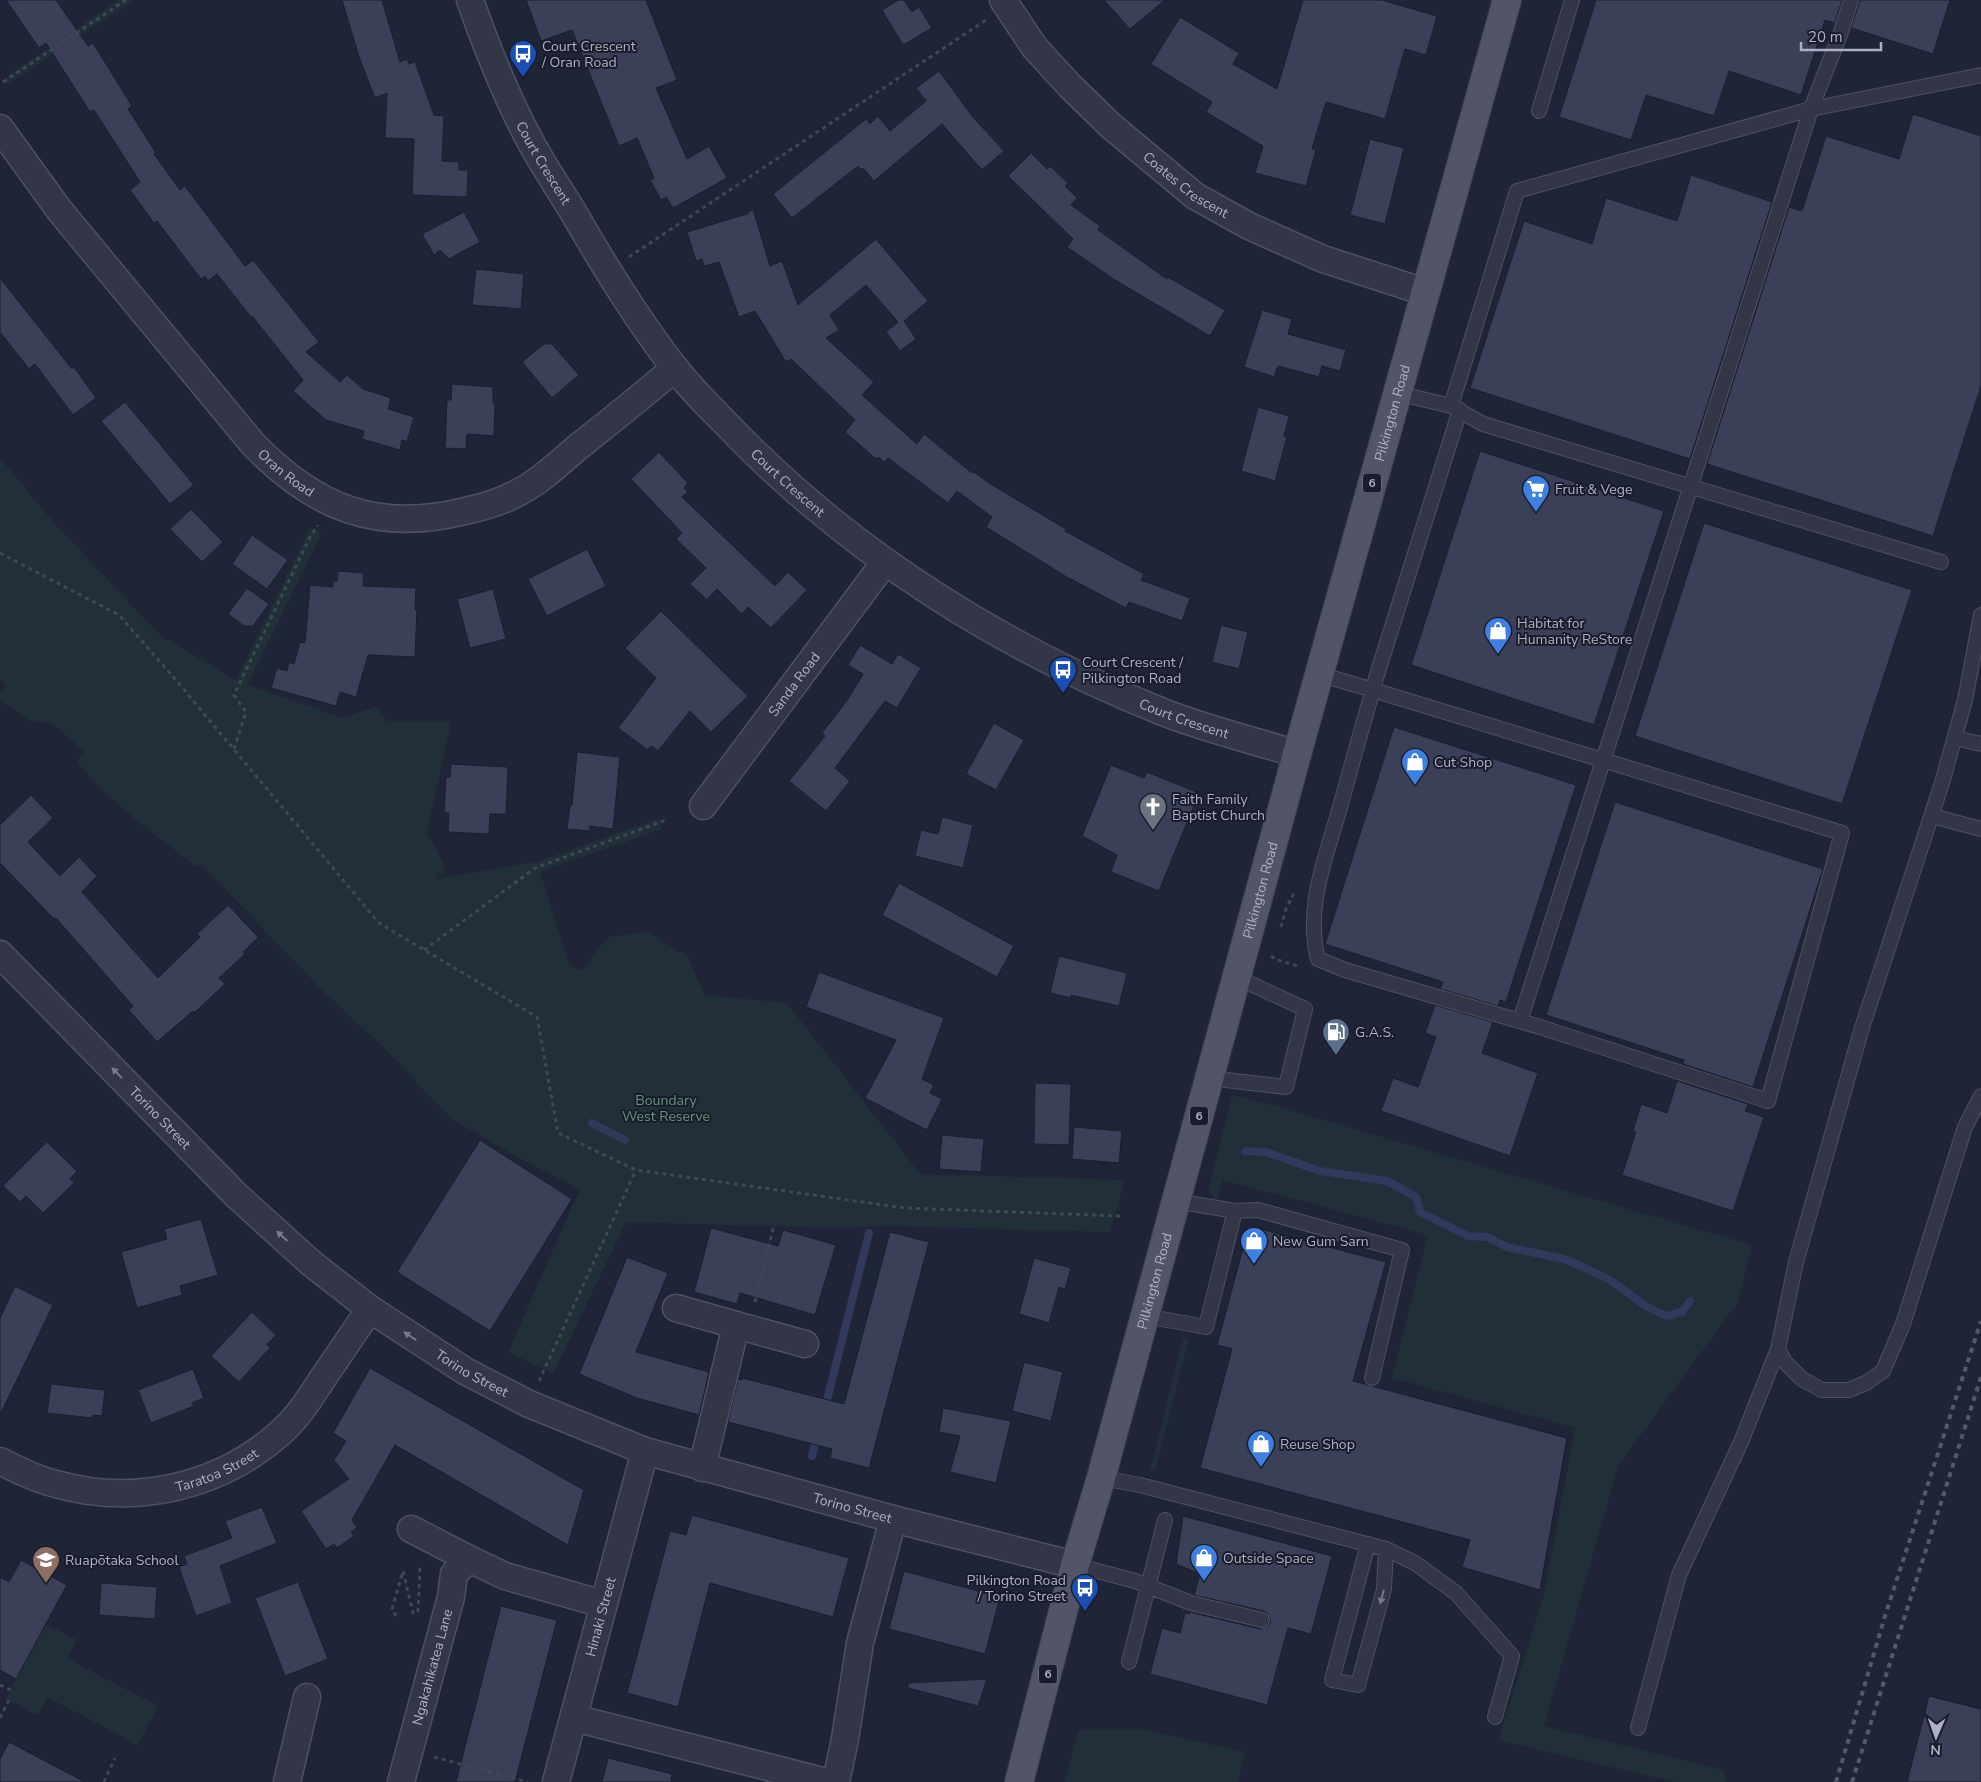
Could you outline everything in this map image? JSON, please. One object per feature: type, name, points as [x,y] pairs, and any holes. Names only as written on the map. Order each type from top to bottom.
[{"type":"main road","name":"Pilkington Road","points":[[1019,1782],[1075,1565],[1101,1478],[1297,754],[1506,0]]},
{"type":"street","name":"Court Crescent","points":[[470,0],[482,35],[536,153],[607,271],[675,368],[774,473],[828,519],[885,562],[982,626],[1086,678],[1187,721],[1297,754]]},
{"type":"street","name":"Coates Crescent","points":[[997,9],[1076,91],[1141,152],[1196,196],[1250,226],[1323,259],[1425,292]]},
{"type":"street","name":"Oran Road","points":[[0,128],[60,211],[253,444],[272,463],[331,503],[367,516],[408,520],[448,515],[488,506],[522,491],[675,368]]},
{"type":"street","name":"Sanda Road","points":[[703,806],[885,562]]},
{"type":"street","name":"Torino Street","points":[[0,954],[237,1196],[311,1263],[370,1309],[451,1362],[529,1404],[645,1450],[702,1468],[1075,1565]]},
{"type":"street","points":[[676,1308],[805,1344]]},
{"type":"street","name":"Taratoa Street","points":[[0,1461],[55,1484],[84,1491],[112,1494],[171,1488],[198,1482],[254,1454],[280,1434],[306,1404],[370,1309]]},
{"type":"street","points":[[702,1468],[736,1325]]},
{"type":"street","name":"Hinaki Street","points":[[556,1782],[645,1450]]},
{"type":"street","points":[[836,1782],[845,1739],[860,1643],[893,1518]]},
{"type":"street","points":[[411,1529],[505,1576],[603,1604]]},
{"type":"street","name":"Ngakahikatea Lane","points":[[401,1782],[451,1597],[454,1574],[469,1559]]},
{"type":"street","points":[[287,1782],[307,1697]]},
{"type":"street","points":[[574,1718],[827,1782]]},
{"type":"lane","points":[[1539,111],[1572,0]]},
{"type":"lane","points":[[1520,1021],[1811,109],[1841,32],[1851,0]]},
{"type":"lane","points":[[1319,674],[1373,690],[1842,833],[1768,1101],[1520,1021],[1345,970],[1318,959],[1313,941],[1315,895],[1373,690],[1456,408],[1517,191],[1811,109],[1981,74]]},
{"type":"lane","points":[[1397,393],[1456,408],[1483,424],[1941,562]]},
{"type":"lane","points":[[1638,1728],[1679,1575],[1741,1442],[1778,1349],[1796,1262],[1861,1031],[1932,816],[1955,738],[1965,700],[1981,615]]},
{"type":"lane","points":[[1955,738],[1981,744]]},
{"type":"lane","points":[[1932,816],[1981,829]]},
{"type":"lane","points":[[1209,1078],[1286,1087],[1305,1009],[1236,977]]},
{"type":"lane","points":[[1778,1349],[1785,1362],[1802,1380],[1822,1390],[1849,1390],[1866,1383],[1883,1371],[1902,1324],[1965,1127],[1981,1096]]},
{"type":"lane","points":[[1176,1201],[1235,1211],[1258,1210],[1402,1250],[1372,1378]]},
{"type":"lane","points":[[1145,1316],[1206,1327],[1235,1211]]},
{"type":"lane","points":[[1101,1478],[1140,1485],[1386,1548],[1415,1563],[1456,1593],[1512,1656],[1495,1716]]},
{"type":"lane","points":[[1129,1662],[1165,1520]]},
{"type":"lane","points":[[1368,1544],[1332,1680],[1358,1685],[1384,1589],[1386,1548]]},
{"type":"lane","points":[[1075,1565],[1148,1586],[1192,1603],[1262,1620]]},
{"type":"path","points":[[3,82],[126,0]]},
{"type":"path","points":[[607,271],[997,9]]},
{"type":"path","points":[[234,749],[246,712],[234,695],[309,539],[331,503]]},
{"type":"path","points":[[0,553],[119,615],[234,749],[379,924],[536,1017],[558,1133],[636,1170],[904,1208],[1120,1216]]},
{"type":"path","points":[[424,950],[535,868],[666,820]]},
{"type":"path","points":[[1270,957],[1299,966]]},
{"type":"path","points":[[529,1404],[636,1170]]},
{"type":"path","points":[[736,1325],[751,1316],[774,1225]]},
{"type":"path","points":[[396,1616],[392,1608],[403,1571],[413,1613],[418,1612],[421,1555]]},
{"type":"path","points":[[0,1685],[11,1690]]},
{"type":"path","points":[[0,1718],[9,1700]]},
{"type":"path","points":[[432,1756],[528,1782]]},
{"type":"path","points":[[104,1782],[115,1758]]},
{"type":"green space","points":[[118,0],[134,0],[7,85],[4,79]]},
{"type":"green space","name":"Boundary West Reserve","points":[[0,458],[56,525],[160,635],[236,680],[310,528],[322,533],[247,685],[342,718],[377,706],[387,721],[451,722],[427,832],[443,862],[444,872],[436,879],[536,862],[659,818],[662,829],[540,872],[570,966],[582,970],[608,937],[648,931],[688,957],[705,995],[787,1003],[920,1174],[1125,1180],[1110,1232],[886,1226],[834,1228],[626,1222],[553,1374],[508,1352],[580,1189],[526,1162],[453,1120],[384,1048],[322,990],[201,864],[196,867],[118,805],[90,777],[77,762],[85,752],[52,724],[28,720],[0,700],[0,693],[7,685],[0,679]]},
{"type":"green space","points":[[1232,1095],[1752,1245],[1738,1302],[1618,1466],[1544,1726],[1723,1770],[1726,1782],[1674,1782],[1498,1740],[1544,1595],[1575,1428],[1392,1378],[1428,1235],[1223,1180],[1217,1201],[1208,1191]]},
{"type":"green space","points":[[1183,1337],[1189,1339],[1156,1467],[1153,1471],[1150,1471]]},
{"type":"green space","points":[[45,1623],[77,1640],[67,1658],[158,1706],[138,1745],[47,1697],[38,1715],[6,1699]]},
{"type":"green space","points":[[1142,1729],[1245,1752],[1238,1782],[1065,1782],[1078,1730]]},
{"type":"building","points":[[6,0],[56,0],[88,46],[93,43],[132,106],[128,109],[156,153],[154,154],[180,190],[185,186],[245,266],[253,260],[319,342],[306,352],[340,382],[347,375],[363,389],[391,398],[388,409],[414,417],[407,442],[402,440],[400,450],[362,439],[364,431],[326,420],[293,391],[303,380],[217,274],[208,281],[205,276],[201,279],[157,221],[154,223],[130,190],[140,182],[94,110],[90,112],[46,43],[39,48]]},
{"type":"building","points":[[342,0],[382,0],[400,62],[407,59],[409,64],[415,62],[434,115],[444,116],[442,161],[459,162],[459,170],[468,170],[467,197],[412,195],[414,139],[385,138],[387,93],[375,98],[359,57]]},
{"type":"building","points":[[526,0],[646,0],[677,80],[656,88],[687,159],[709,146],[727,178],[673,208],[666,197],[661,200],[650,180],[654,178],[637,138],[619,146],[572,30],[541,41]]},
{"type":"building","points":[[898,0],[904,0],[912,12],[919,7],[932,28],[903,45],[882,10]]},
{"type":"building","points":[[1104,0],[1165,0],[1130,29]]},
{"type":"building","points":[[1303,0],[1382,0],[1437,16],[1426,55],[1405,49],[1385,119],[1326,102],[1312,149],[1316,150],[1306,186],[1255,173],[1263,146],[1206,112],[1212,102],[1151,64],[1180,17],[1239,53],[1233,64],[1277,89]]},
{"type":"building","points":[[1596,0],[1842,0],[1835,23],[1825,20],[1801,95],[1729,71],[1714,116],[1646,95],[1631,140],[1559,117]]},
{"type":"building","points":[[1860,0],[1950,0],[1933,54],[1851,28]]},
{"type":"building","points":[[939,71],[973,117],[1004,151],[982,170],[942,124],[874,181],[863,168],[861,170],[858,166],[792,218],[773,194],[866,119],[870,124],[878,116],[890,131],[926,101],[916,88]]},
{"type":"building","points":[[1913,114],[1981,136],[1981,386],[1933,536],[1707,464],[1789,207],[1802,211],[1826,136],[1899,159]]},
{"type":"building","points":[[1370,139],[1404,148],[1385,224],[1350,215]]},
{"type":"building","points":[[1031,153],[1047,169],[1050,166],[1068,183],[1065,186],[1077,198],[1071,205],[1100,226],[1098,230],[1167,279],[1168,277],[1225,310],[1210,336],[1115,280],[1067,247],[1073,239],[1008,176]]},
{"type":"building","points":[[1691,175],[1772,202],[1690,459],[1470,388],[1524,221],[1592,244],[1606,198],[1677,221]]},
{"type":"building","points":[[753,209],[770,266],[782,261],[798,305],[876,239],[928,301],[904,321],[916,339],[900,351],[886,332],[898,322],[866,285],[830,315],[839,330],[826,338],[874,382],[862,395],[917,444],[924,434],[972,473],[974,472],[1066,529],[1065,531],[1144,574],[1141,580],[1190,598],[1182,621],[1129,602],[1126,608],[1065,576],[986,527],[992,517],[957,491],[948,503],[888,458],[884,462],[878,457],[876,459],[845,432],[855,420],[791,359],[786,362],[755,311],[739,317],[719,262],[704,266],[702,259],[696,261],[687,232],[747,214]]},
{"type":"building","points":[[464,212],[480,242],[449,259],[440,250],[434,255],[422,234]]},
{"type":"building","points":[[476,269],[524,274],[521,309],[472,305]]},
{"type":"building","points":[[0,278],[72,369],[74,367],[96,398],[73,415],[35,364],[29,369],[0,332]]},
{"type":"building","points":[[1262,310],[1292,319],[1288,334],[1346,350],[1340,371],[1322,366],[1319,377],[1278,366],[1274,377],[1244,367]]},
{"type":"building","points":[[544,344],[552,344],[579,375],[552,398],[522,362]]},
{"type":"building","points":[[452,384],[493,387],[493,403],[495,403],[494,436],[467,434],[466,449],[445,448],[447,400],[451,400]]},
{"type":"building","points":[[125,402],[194,485],[170,504],[101,421]]},
{"type":"building","points":[[1258,407],[1289,416],[1284,436],[1287,437],[1275,481],[1241,471]]},
{"type":"building","points":[[1480,451],[1664,511],[1594,725],[1411,665]]},
{"type":"building","points":[[659,452],[688,483],[684,488],[688,492],[682,497],[775,586],[788,572],[807,590],[771,628],[748,607],[742,614],[717,589],[707,600],[690,584],[706,568],[676,539],[682,533],[631,479]]},
{"type":"building","points":[[191,509],[223,542],[202,562],[170,529]]},
{"type":"building","points":[[1704,523],[1912,590],[1842,804],[1635,736]]},
{"type":"building","points":[[252,535],[288,560],[267,589],[232,564]]},
{"type":"building","points":[[587,549],[606,586],[547,616],[528,579]]},
{"type":"building","points":[[338,571],[364,573],[363,586],[416,588],[415,610],[417,609],[415,657],[368,655],[356,697],[340,692],[336,706],[271,688],[277,668],[287,671],[289,662],[294,664],[300,642],[305,643],[310,585],[333,587],[333,581],[337,581]]},
{"type":"building","points":[[247,588],[269,604],[253,626],[244,626],[228,614]]},
{"type":"building","points":[[493,589],[506,639],[470,648],[457,599]]},
{"type":"building","points":[[661,611],[748,696],[711,732],[690,711],[658,751],[651,746],[648,750],[618,728],[656,678],[625,648]]},
{"type":"building","points":[[1221,625],[1248,632],[1239,669],[1212,662]]},
{"type":"building","points":[[860,645],[892,664],[898,654],[921,668],[897,708],[885,701],[835,768],[850,781],[826,811],[789,781],[825,736],[822,733],[848,699],[863,674],[848,665]]},
{"type":"building","points":[[994,723],[1024,740],[996,790],[966,774]]},
{"type":"building","points":[[1394,727],[1576,785],[1506,1002],[1500,1000],[1498,1006],[1440,989],[1443,982],[1325,944]]},
{"type":"building","points":[[577,752],[620,757],[613,829],[590,826],[590,831],[567,829],[570,805],[572,805]]},
{"type":"building","points":[[451,764],[508,767],[506,814],[490,814],[489,834],[448,832],[449,813],[444,812],[446,777],[450,777]]},
{"type":"building","name":"Faith Family Baptist Church","points":[[1111,765],[1144,778],[1147,772],[1199,793],[1159,891],[1111,872],[1117,855],[1082,836]]},
{"type":"building","points":[[31,795],[53,818],[28,842],[60,876],[79,857],[97,876],[82,892],[158,978],[200,937],[197,934],[228,905],[258,937],[243,952],[245,954],[219,978],[225,984],[194,1013],[193,1011],[157,1042],[129,1010],[133,1006],[56,918],[54,919],[0,863],[0,825]]},
{"type":"building","points":[[1615,802],[1823,869],[1753,1087],[1683,1064],[1684,1060],[1546,1015]]},
{"type":"building","points":[[942,817],[973,825],[963,868],[915,856],[921,830],[938,834]]},
{"type":"building","points":[[899,883],[1014,946],[997,977],[882,915]]},
{"type":"building","points":[[1059,956],[1127,973],[1119,1006],[1071,995],[1071,998],[1050,993]]},
{"type":"building","points":[[819,972],[944,1018],[922,1079],[934,1085],[930,1093],[942,1099],[927,1130],[865,1098],[896,1040],[806,1007]]},
{"type":"building","points":[[1435,1005],[1493,1022],[1482,1053],[1538,1073],[1510,1156],[1381,1111],[1393,1078],[1418,1087],[1436,1037],[1425,1033]]},
{"type":"building","points":[[1677,1081],[1748,1104],[1745,1111],[1764,1117],[1733,1211],[1622,1175],[1636,1132],[1633,1131],[1641,1104],[1667,1113]]},
{"type":"building","points":[[1035,1083],[1071,1084],[1069,1145],[1034,1144]]},
{"type":"building","points":[[1074,1127],[1122,1131],[1119,1163],[1072,1159]]},
{"type":"building","points":[[942,1135],[984,1139],[981,1172],[939,1169]]},
{"type":"building","points":[[480,1140],[572,1199],[490,1331],[397,1272]]},
{"type":"building","points":[[47,1142],[77,1171],[70,1179],[74,1183],[43,1213],[26,1196],[20,1202],[3,1186]]},
{"type":"building","points":[[201,1219],[218,1275],[180,1286],[182,1295],[137,1308],[121,1252],[167,1239],[164,1229]]},
{"type":"building","points":[[1249,1226],[1386,1262],[1353,1381],[1567,1438],[1540,1590],[1462,1567],[1470,1540],[1200,1468],[1232,1349],[1217,1345]]},
{"type":"building","points":[[711,1228],[778,1246],[783,1230],[836,1245],[815,1315],[740,1293],[737,1304],[694,1292]]},
{"type":"building","points":[[890,1232],[929,1242],[869,1468],[830,1458],[832,1449],[728,1422],[738,1379],[742,1380],[742,1378],[844,1404]]},
{"type":"building","points":[[627,1257],[668,1273],[636,1352],[709,1372],[699,1415],[637,1398],[579,1374]]},
{"type":"building","points":[[1034,1258],[1071,1268],[1065,1289],[1059,1287],[1049,1323],[1019,1314]]},
{"type":"building","points":[[15,1286],[53,1305],[0,1415],[0,1318]]},
{"type":"building","points":[[252,1312],[276,1335],[267,1344],[270,1348],[239,1382],[211,1356]]},
{"type":"building","points":[[1024,1362],[1063,1372],[1051,1421],[1012,1411]]},
{"type":"building","points":[[370,1368],[584,1490],[568,1545],[395,1445],[352,1520],[357,1528],[351,1532],[354,1536],[337,1548],[334,1544],[326,1549],[301,1511],[349,1479],[334,1460],[346,1441],[333,1433]]},
{"type":"building","points":[[193,1369],[204,1398],[192,1403],[194,1406],[151,1423],[138,1390]]},
{"type":"building","points":[[51,1384],[105,1390],[102,1416],[93,1415],[92,1418],[47,1413]]},
{"type":"building","points":[[943,1408],[1011,1421],[996,1483],[950,1472],[960,1436],[939,1432]]},
{"type":"building","points":[[262,1507],[277,1543],[220,1566],[232,1603],[196,1616],[179,1567],[187,1564],[184,1556],[232,1538],[225,1521]]},
{"type":"building","points":[[692,1515],[849,1558],[833,1617],[710,1583],[678,1707],[627,1693],[670,1531],[686,1535]]},
{"type":"building","points":[[1183,1516],[1332,1556],[1311,1634],[1288,1628],[1267,1705],[1150,1674],[1162,1628],[1180,1633],[1185,1613],[1189,1614],[1190,1612],[1260,1629],[1268,1626],[1271,1622],[1268,1614],[1264,1611],[1194,1595],[1200,1574],[1176,1564]]},
{"type":"building","points":[[21,1560],[67,1585],[16,1679],[0,1670],[0,1577],[9,1582]]},
{"type":"building","points":[[904,1571],[1000,1597],[985,1654],[889,1629]]},
{"type":"building","points":[[298,1582],[328,1659],[285,1676],[255,1598]]},
{"type":"building","points":[[101,1583],[157,1587],[155,1619],[99,1615]]},
{"type":"building","points":[[501,1606],[557,1620],[515,1782],[456,1782]]},
{"type":"building","points":[[987,1679],[978,1706],[908,1688],[908,1683]]},
{"type":"building","points":[[1929,1696],[1981,1709],[1981,1782],[1907,1782]]},
{"type":"building","points":[[9,1742],[85,1782],[0,1782],[0,1759]]},
{"type":"building","points":[[608,1758],[672,1774],[671,1782],[602,1782]]},
{"type":"waterway","points":[[592,1123],[625,1140]]},
{"type":"waterway","points":[[1246,1151],[1266,1152],[1320,1171],[1387,1181],[1416,1197],[1420,1212],[1468,1236],[1487,1237],[1507,1247],[1564,1259],[1610,1280],[1646,1306],[1666,1316],[1682,1312],[1690,1301]]},
{"type":"waterway","points":[[825,1408],[869,1233]]},
{"type":"waterway","points":[[812,1456],[817,1436]]},
{"type":"railway","points":[[1836,1782],[1885,1616],[1981,1321]]},
{"type":"railway","points":[[1852,1782],[1981,1377]]},
{"type":"place","name":"Court Crescent / Oran Road","points":[[523,78]]},
{"type":"place","name":"Fruit & Vege","points":[[1536,513]]},
{"type":"place","name":"Habitat for Humanity ReStore","points":[[1498,655]]},
{"type":"place","name":"Court Crescent / Pilkington Road","points":[[1063,694]]},
{"type":"place","name":"Cut Shop","points":[[1415,786]]},
{"type":"place","name":"Faith Family Baptist Church","points":[[1153,831]]},
{"type":"place","name":"G.A.S.","points":[[1336,1056]]},
{"type":"place","name":"New Gum Sarn","points":[[1254,1265]]},
{"type":"place","name":"Reuse Shop","points":[[1261,1468]]},
{"type":"place","name":"Outside Space","points":[[1204,1582]]},
{"type":"place","name":"Ruapōtaka School","points":[[46,1584]]},
{"type":"place","name":"Pilkington Road / Torino Street","points":[[1085,1612]]}]
